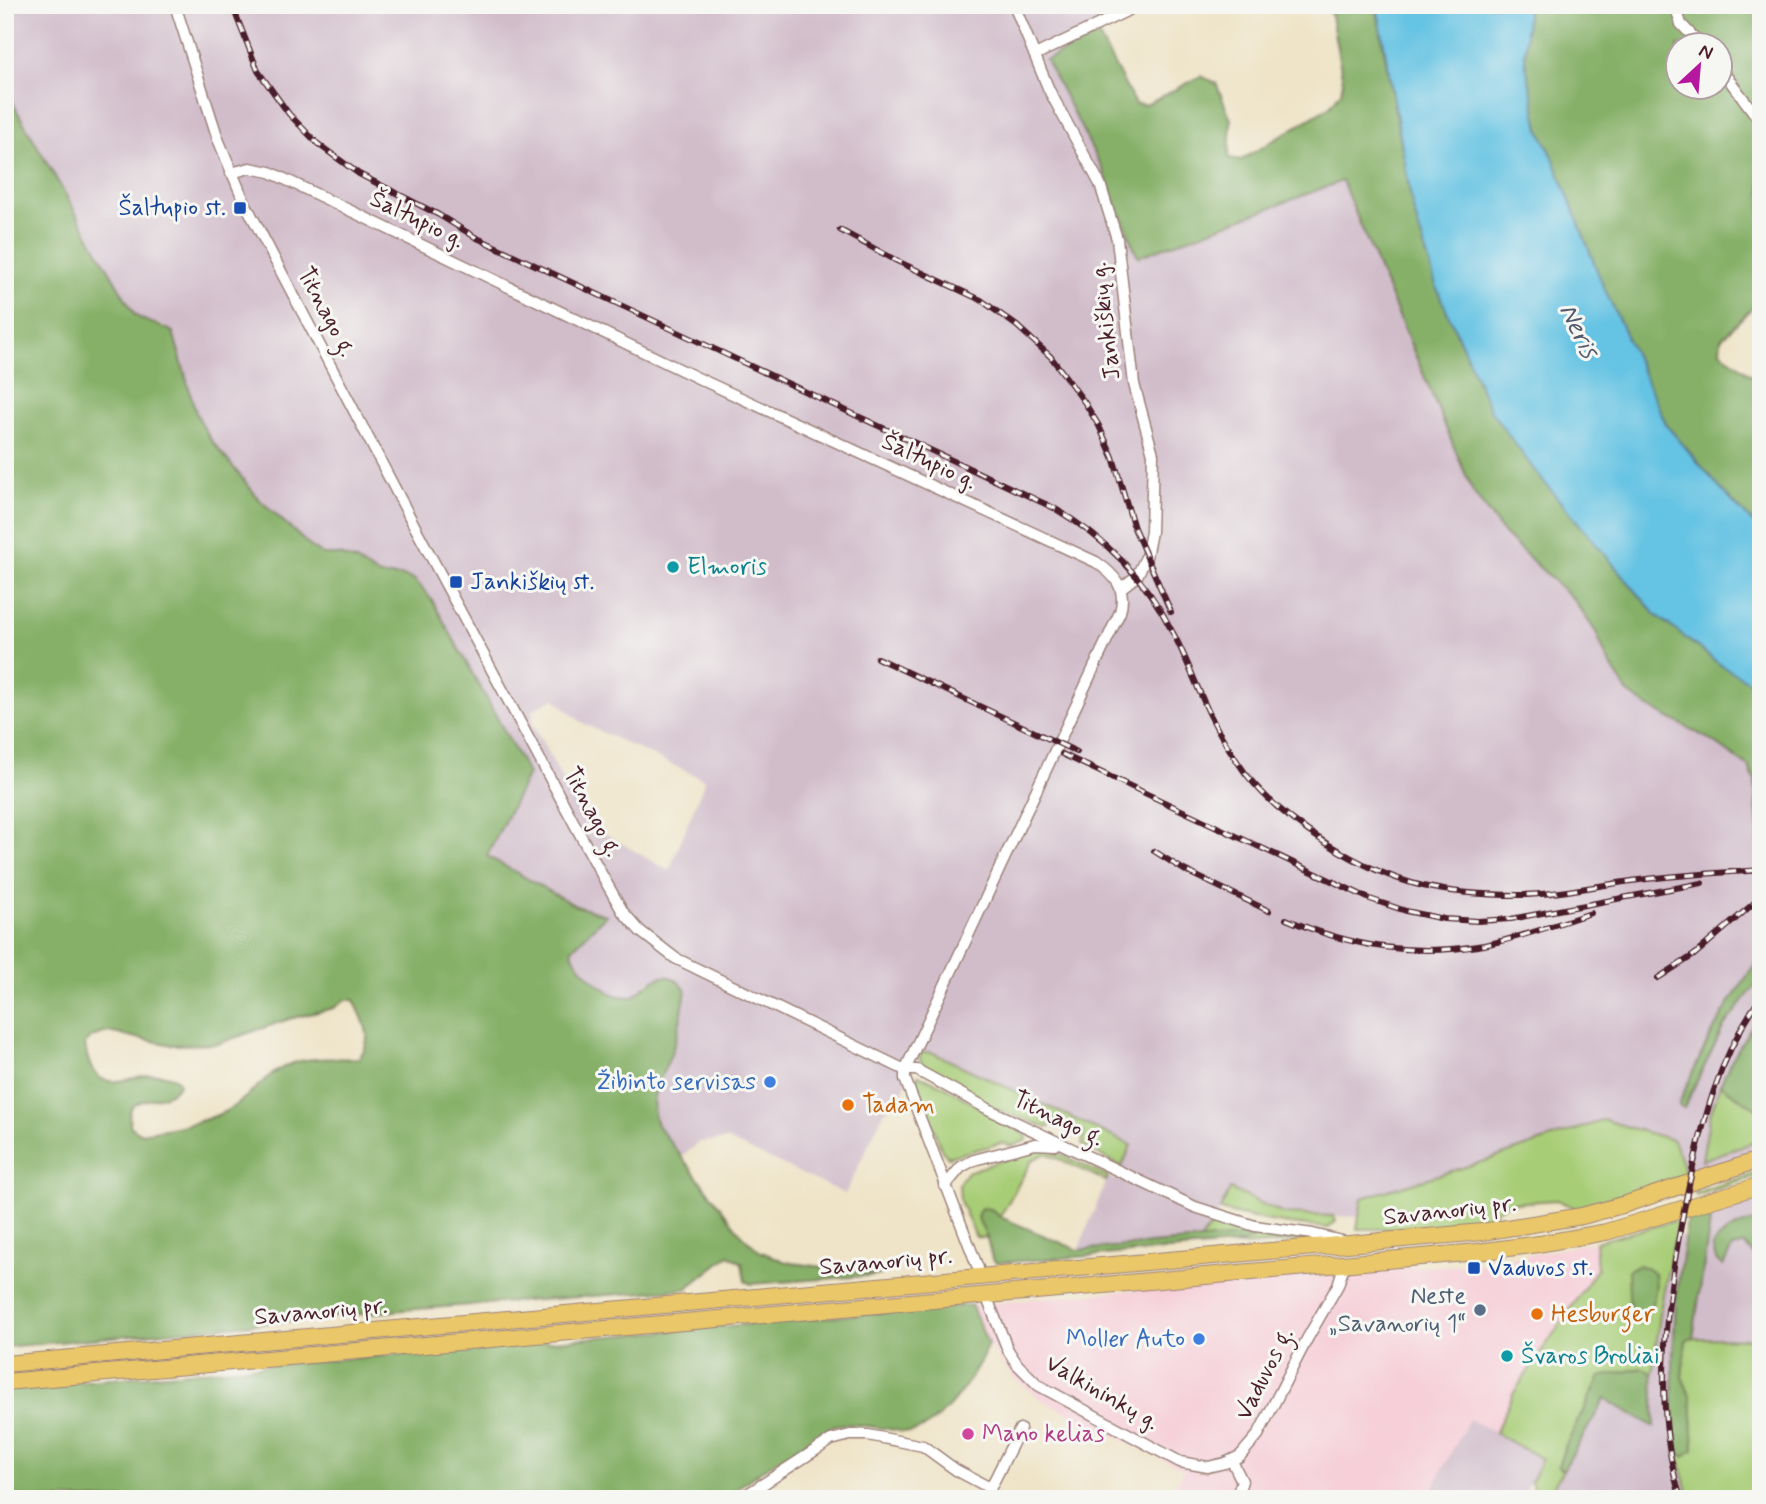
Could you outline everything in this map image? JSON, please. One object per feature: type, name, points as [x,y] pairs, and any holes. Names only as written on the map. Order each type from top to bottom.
[{"type":"highway","name":"Savanorių pr.","points":[[5,1364],[1482,1232],[1582,1216],[1761,1159]]},
{"type":"highway","name":"Savanorių pr.","points":[[5,1382],[1477,1252],[1606,1232],[1761,1185]]},
{"type":"street","name":"Titnago g.","points":[[176,5],[231,173],[408,514],[623,912],[640,931],[675,958],[905,1070],[917,1070],[992,1111],[1195,1207],[1255,1226],[1313,1234],[1352,1244]]},
{"type":"street","name":"Jankiškių g.","points":[[1014,5],[1049,90],[1100,184],[1110,214],[1119,260],[1134,384],[1153,454],[1151,532],[1146,557],[1137,576],[1121,588]]},
{"type":"street","points":[[1035,55],[1139,5]]},
{"type":"street","points":[[1675,5],[1681,24],[1689,32]]},
{"type":"street","points":[[1734,86],[1761,122]]},
{"type":"street","name":"Šaltupio g.","points":[[231,173],[250,168],[270,172],[702,380],[1096,562],[1111,572],[1121,588]]},
{"type":"street","points":[[978,1268],[905,1079],[905,1070],[1120,612],[1123,597],[1121,588]]},
{"type":"street","points":[[946,1186],[961,1167],[974,1160],[1041,1143],[1069,1147]]},
{"type":"street","name":"Vaduvos g.","points":[[1233,1461],[1246,1451],[1258,1435],[1338,1285],[1345,1263]]},
{"type":"street","name":"Valkininkų g.","points":[[989,1303],[1008,1350],[1038,1385],[1180,1462],[1208,1467],[1233,1461]]},
{"type":"street","points":[[740,1499],[831,1440],[868,1435],[923,1446],[988,1493],[1020,1429]]},
{"type":"street","points":[[1233,1461],[1242,1480],[1236,1499]]},
{"type":"shaded area","points":[[5,5],[1149,5],[1137,15],[1046,60],[1102,168],[1138,256],[1342,180],[1448,432],[1504,534],[1573,599],[1596,632],[1607,659],[1647,706],[1711,740],[1749,767],[1755,781],[1761,847],[1761,1151],[1686,1175],[1673,1140],[1604,1120],[1485,1161],[1362,1198],[1358,1217],[1284,1214],[1230,1190],[1200,1241],[1078,1250],[1108,1177],[1117,1180],[1130,1145],[931,1052],[920,1053],[899,1099],[893,1102],[882,1116],[845,1194],[728,1140],[700,1142],[682,1156],[657,1125],[652,1110],[654,1094],[672,1051],[686,991],[651,979],[633,997],[616,996],[587,974],[572,956],[572,949],[605,914],[576,906],[486,856],[528,774],[432,600],[415,580],[403,576],[380,576],[356,561],[323,555],[260,500],[210,439],[196,413],[173,332],[161,324],[146,323],[135,315],[17,111],[5,85]],"holes":[[[554,698],[582,723],[705,780],[669,871],[585,822],[532,723],[533,710]]]},
{"type":"shaded area","points":[[1761,1192],[1761,1339],[1693,1338],[1712,1208]]},
{"type":"shaded area","points":[[1674,1235],[1683,1237],[1676,1300],[1673,1404],[1677,1452],[1690,1499],[1546,1499],[1605,1399],[1655,1426],[1653,1374],[1661,1305]]},
{"type":"shaded area","points":[[1595,1242],[1598,1269],[1513,1394],[1495,1433],[1469,1420],[1427,1499],[1170,1499],[1184,1470],[1042,1400],[1014,1378],[988,1344],[971,1305],[1330,1272],[1483,1264]]},
{"type":"shaded area","points":[[1469,1419],[1543,1459],[1521,1499],[1427,1499]]},
{"type":"green space","points":[[1329,5],[1370,5],[1377,11],[1413,209],[1437,289],[1491,411],[1538,475],[1656,615],[1722,666],[1761,688],[1759,848],[1755,781],[1749,767],[1711,740],[1647,706],[1627,692],[1607,659],[1596,632],[1573,599],[1504,534],[1473,492],[1342,181],[1138,257],[1102,168],[1046,60],[1098,35],[1135,104],[1146,105],[1201,76],[1216,83],[1231,120],[1229,158],[1241,160],[1329,107],[1341,92],[1343,81]]},
{"type":"green space","points":[[1527,5],[1761,5],[1761,299],[1721,339],[1720,351],[1761,383],[1761,531],[1724,493],[1667,426],[1602,283],[1552,155],[1539,129],[1525,60]]},
{"type":"green space","points":[[5,85],[17,111],[135,315],[173,332],[196,413],[210,439],[260,500],[323,555],[339,555],[356,561],[380,576],[403,576],[415,580],[432,600],[528,774],[487,856],[576,906],[606,915],[572,949],[582,969],[609,992],[617,996],[633,997],[646,985],[666,976],[680,983],[686,991],[674,1044],[654,1095],[657,1125],[742,1235],[759,1251],[786,1262],[882,1275],[751,1284],[745,1281],[742,1263],[729,1255],[686,1289],[404,1310],[5,1347]],"holes":[[[345,1000],[354,1000],[367,1036],[359,1058],[314,1059],[288,1065],[224,1112],[194,1123],[161,1130],[140,1133],[131,1127],[131,1110],[140,1102],[171,1092],[179,1085],[178,1080],[164,1075],[109,1081],[98,1077],[90,1065],[85,1044],[91,1037],[108,1032],[172,1045],[217,1044],[289,1019],[334,1008]]]},
{"type":"green space","points":[[1761,957],[1761,978],[1724,1026],[1684,1108],[1680,1107],[1687,1084],[1705,1046]]},
{"type":"green space","points":[[1761,1010],[1761,1112],[1720,1085]]},
{"type":"green space","points":[[931,1052],[1131,1145],[1122,1167],[1082,1145],[1084,1133],[1055,1119],[1050,1127],[1046,1127],[998,1110],[926,1069],[920,1060],[920,1053]]},
{"type":"green space","points":[[918,1075],[942,1085],[1027,1136],[1027,1140],[1012,1146],[1002,1143],[948,1157],[942,1151],[916,1081]]},
{"type":"green space","points":[[1720,1085],[1761,1112],[1761,1140],[1702,1160],[1710,1115]]},
{"type":"green space","points":[[1604,1120],[1673,1140],[1686,1175],[1577,1209],[1557,1200],[1511,1203],[1497,1209],[1491,1223],[1418,1229],[1357,1229],[1362,1198],[1485,1161]]},
{"type":"green space","points":[[1039,1148],[1050,1149],[1108,1177],[1106,1181],[1046,1153],[1032,1160],[1000,1217],[991,1209],[977,1216],[987,1238],[976,1237],[960,1201],[959,1183],[967,1172]]},
{"type":"green space","points":[[1761,1171],[1761,1175],[1696,1196],[1696,1192]]},
{"type":"green space","points":[[1230,1189],[1284,1214],[1333,1216],[1336,1221],[1329,1228],[1315,1227],[1220,1210]]},
{"type":"green space","points":[[981,1208],[991,1209],[1000,1217],[1078,1250],[1254,1237],[1234,1245],[996,1263],[992,1259],[987,1238],[977,1216]]},
{"type":"green space","points":[[1712,1208],[1693,1338],[1686,1340],[1682,1377],[1691,1398],[1694,1450],[1684,1456],[1677,1452],[1673,1404],[1676,1300],[1687,1219]]},
{"type":"green space","points":[[1761,1219],[1761,1257],[1754,1255],[1744,1244],[1732,1248],[1723,1266],[1716,1260],[1712,1246],[1722,1235]]},
{"type":"green space","points":[[1678,1220],[1661,1305],[1653,1374],[1642,1368],[1600,1377],[1565,1447],[1558,1466],[1563,1470],[1546,1499],[1529,1499],[1533,1488],[1531,1481],[1542,1459],[1495,1433],[1513,1394],[1597,1269],[1595,1242]]},
{"type":"green space","points":[[1214,1221],[1251,1232],[1311,1240],[1242,1246],[1234,1245],[1252,1240],[1200,1241]]},
{"type":"green space","points":[[1638,1265],[1655,1274],[1656,1281],[1653,1300],[1640,1324],[1630,1321],[1628,1270]]},
{"type":"green space","points":[[971,1305],[988,1344],[967,1383],[935,1420],[911,1432],[848,1424],[835,1425],[765,1468],[722,1499],[5,1499],[5,1388]]},
{"type":"green space","points":[[1761,1339],[1761,1499],[1690,1499],[1677,1452],[1684,1456],[1694,1450],[1691,1398],[1682,1377],[1686,1340]]},
{"type":"green space","points":[[1643,1368],[1653,1374],[1655,1427],[1605,1399],[1563,1470],[1558,1466],[1600,1377]]},
{"type":"water","name":"Neris","points":[[1377,5],[1527,5],[1525,60],[1539,129],[1552,155],[1602,283],[1667,426],[1724,493],[1761,531],[1761,688],[1722,666],[1656,615],[1538,475],[1491,411],[1437,289],[1413,209]]},
{"type":"railway","points":[[232,5],[258,71],[289,114],[318,144],[359,174],[439,215],[475,237],[1054,508],[1091,533],[1137,577],[1162,613],[1214,723],[1246,774],[1281,810],[1326,843],[1400,879],[1423,886],[1494,895],[1548,893],[1654,878],[1761,870]]},
{"type":"railway","points":[[840,230],[897,261],[981,300],[1017,326],[1051,357],[1099,426],[1113,457],[1134,528],[1171,612]]},
{"type":"railway","points":[[877,658],[1077,752]]},
{"type":"railway","points":[[1062,754],[1370,899],[1406,911],[1444,919],[1511,919],[1702,883]]},
{"type":"railway","points":[[1154,851],[1184,870],[1269,911]]},
{"type":"railway","points":[[1658,978],[1694,955],[1761,897]]},
{"type":"railway","points":[[1286,919],[1359,943],[1432,950],[1498,942],[1591,913]]},
{"type":"railway","points":[[1681,1499],[1666,1424],[1664,1385],[1673,1270],[1693,1168],[1714,1092],[1733,1043],[1761,997]]},
{"type":"place","name":"Šaltupio st.","points":[[240,208]]},
{"type":"place","name":"Elmoris","points":[[673,567]]},
{"type":"place","name":"Jankiškių st.","points":[[456,582]]},
{"type":"place","name":"Žibinto servisas","points":[[770,1082]]},
{"type":"place","name":"Tadam","points":[[848,1105]]},
{"type":"place","name":"Vaduvos st.","points":[[1474,1268]]},
{"type":"place","name":"Neste „Savanorių 1“","points":[[1480,1310]]},
{"type":"place","name":"Hesburger","points":[[1537,1314]]},
{"type":"place","name":"Moller Auto","points":[[1199,1339]]},
{"type":"place","name":"Švaros Broliai","points":[[1507,1356]]},
{"type":"place","name":"Mano kelias","points":[[968,1434]]}]
